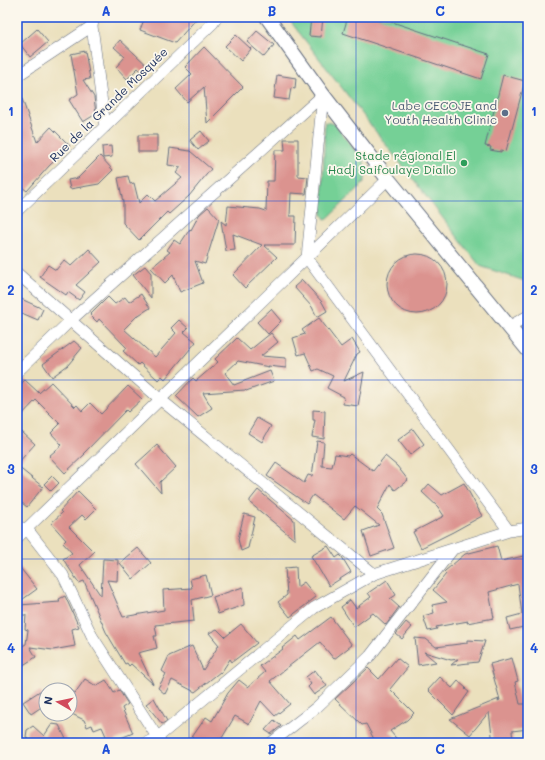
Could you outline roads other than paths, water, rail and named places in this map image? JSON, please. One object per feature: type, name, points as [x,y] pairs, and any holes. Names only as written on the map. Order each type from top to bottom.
[{"type":"street","name":"Rue de la Grande Mosquée","points":[[17,211],[213,23],[217,17]]},
{"type":"street","points":[[267,17],[323,95],[388,179],[528,350]]},
{"type":"street","points":[[17,76],[93,21],[105,127]]},
{"type":"street","points":[[323,95],[307,258],[509,531]]},
{"type":"street","points":[[17,372],[71,320],[323,95]]},
{"type":"street","points":[[17,538],[22,528],[161,400],[388,179]]},
{"type":"street","points":[[17,273],[161,400],[374,574]]},
{"type":"street","points":[[508,327],[528,316]]},
{"type":"street","points":[[22,528],[63,575],[92,636],[160,740]]},
{"type":"street","points":[[146,743],[160,740],[314,608],[374,574],[509,531],[528,528]]},
{"type":"street","points":[[271,743],[317,707],[370,656],[453,549]]},
{"type":"place","name":"Labe CECOJE and Youth Health Clinic","points":[[505,113]]},
{"type":"place","name":"Stade régional El Hadj Saifoulaye Diallo","points":[[464,163]]}]
